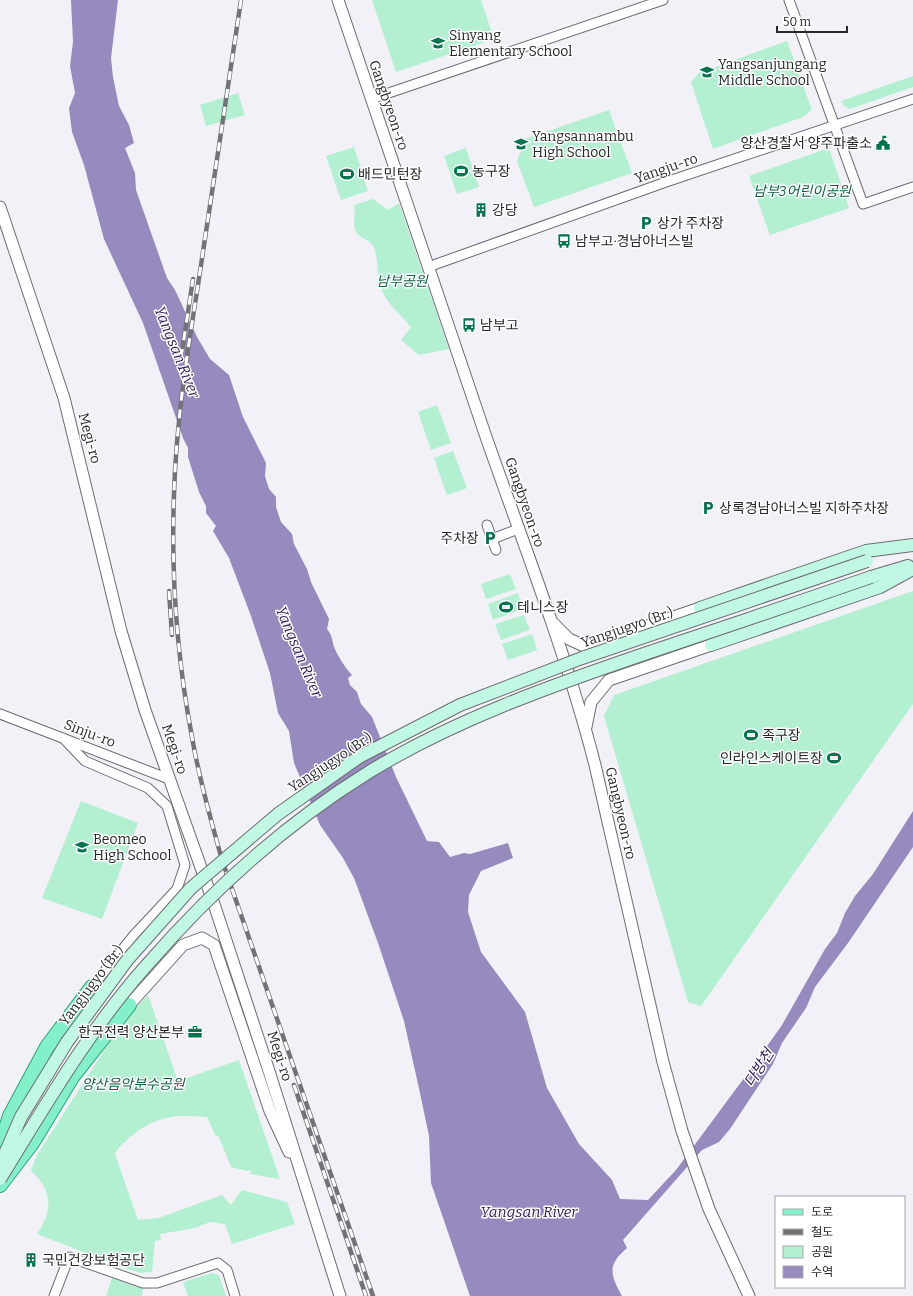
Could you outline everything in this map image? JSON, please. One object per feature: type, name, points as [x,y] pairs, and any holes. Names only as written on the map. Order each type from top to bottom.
[{"type":"main road","name":"Yangjugyo (Br.)","points":[[0,1165],[21,1117],[64,1048],[128,959],[191,888],[278,814],[346,766],[365,754],[460,705],[582,658],[913,546]]},
{"type":"main road","points":[[700,608],[866,552],[913,546]]},
{"type":"main road","points":[[0,1179],[81,1050],[144,967],[204,902],[289,827],[370,772],[469,720],[587,674],[913,564]]},
{"type":"main road","points":[[711,645],[880,587],[913,569]]},
{"type":"main road","points":[[0,1147],[10,1116],[47,1046],[92,987]]},
{"type":"main road","points":[[0,1185],[32,1143],[72,1077],[129,1005]]},
{"type":"street","name":"Gangbyeon-ro","points":[[338,0],[428,267],[550,620],[585,729],[672,1097],[689,1156],[709,1209],[749,1296]]},
{"type":"street","points":[[371,99],[663,0]]},
{"type":"street","points":[[789,0],[863,204],[913,187]]},
{"type":"street","name":"Yangju-ro","points":[[428,267],[913,99]]},
{"type":"street","name":"Megi-ro","points":[[0,207],[64,398],[121,631],[145,710],[217,915],[309,1194],[340,1296]]},
{"type":"street","points":[[487,525],[496,550]]},
{"type":"street","points":[[492,539],[518,529]]},
{"type":"street","points":[[550,620],[569,640],[586,647],[700,608]]},
{"type":"street","points":[[585,729],[591,702],[610,680],[711,645]]},
{"type":"street","name":"Sinju-ro","points":[[0,714],[169,779]]},
{"type":"street","points":[[63,738],[85,761],[148,788],[167,806],[186,865],[177,889],[134,935],[92,987]]},
{"type":"street","points":[[129,1005],[183,945],[202,938],[214,945],[270,1111],[309,1194]]},
{"type":"street","points":[[54,1296],[69,1256],[144,1284],[157,1283],[218,1263],[227,1270],[235,1296]]},
{"type":"green space","name":"Sinyang Elementary School","points":[[372,0],[481,0],[494,39],[396,72]]},
{"type":"green space","points":[[787,41],[812,110],[803,117],[713,149],[691,82],[699,73]]},
{"type":"green space","points":[[913,76],[913,87],[850,109],[844,106],[841,101]]},
{"type":"green space","points":[[238,93],[245,115],[206,126],[200,105]]},
{"type":"green space","points":[[609,110],[632,173],[534,207],[517,161],[525,139]]},
{"type":"green space","name":"배드민턴장","points":[[354,147],[368,191],[341,200],[326,156]]},
{"type":"green space","name":"농구장","points":[[466,148],[479,187],[457,194],[444,156]]},
{"type":"green space","name":"남부3어린이공원","points":[[829,148],[849,208],[770,235],[749,176]]},
{"type":"green space","name":"남부공원","points":[[373,199],[388,210],[399,203],[449,349],[419,355],[401,340],[411,327],[386,299],[379,283],[376,253],[373,245],[360,237],[355,229],[354,205]]},
{"type":"green space","points":[[437,405],[451,443],[431,450],[418,412]]},
{"type":"green space","points":[[453,451],[467,488],[447,495],[434,458]]},
{"type":"green space","points":[[510,574],[516,589],[486,599],[481,584]]},
{"type":"green space","points":[[913,591],[913,704],[701,1006],[688,1002],[604,716],[614,695]]},
{"type":"green space","name":"테니스장","points":[[518,593],[523,609],[493,620],[488,604]]},
{"type":"green space","points":[[524,615],[530,630],[501,640],[495,624]]},
{"type":"green space","name":"테니스장","points":[[532,634],[537,650],[508,660],[502,644]]},
{"type":"green space","points":[[81,801],[138,823],[102,919],[42,898]]},
{"type":"green space","name":"양산음악분수공원","points":[[148,995],[178,1081],[239,1060],[280,1179],[250,1174],[252,1170],[247,1171],[231,1167],[219,1137],[215,1135],[207,1117],[185,1116],[165,1118],[147,1125],[138,1131],[117,1150],[115,1154],[138,1220],[158,1218],[222,1195],[231,1205],[242,1190],[287,1202],[295,1224],[232,1244],[225,1224],[210,1222],[195,1228],[160,1234],[161,1240],[155,1241],[152,1272],[141,1273],[124,1268],[37,1234],[44,1222],[48,1210],[48,1198],[42,1183],[31,1170],[37,1155],[123,1021]]},
{"type":"green space","points":[[212,1273],[219,1275],[226,1296],[188,1296],[183,1282]]},
{"type":"green space","points":[[112,1278],[143,1288],[142,1296],[106,1296]]},
{"type":"water","name":"Yangsan River","points":[[71,0],[118,0],[111,58],[119,106],[129,125],[134,143],[125,148],[135,173],[136,190],[167,278],[175,290],[197,337],[210,359],[229,375],[243,417],[266,463],[265,476],[269,489],[276,497],[276,507],[281,522],[292,534],[294,544],[307,569],[311,582],[329,619],[327,629],[331,635],[334,647],[342,662],[352,675],[348,678],[350,685],[357,692],[361,704],[372,717],[396,777],[427,841],[439,842],[450,857],[464,853],[470,854],[508,843],[513,858],[481,871],[469,895],[468,912],[481,952],[525,1012],[547,1088],[579,1144],[612,1180],[620,1199],[648,1200],[676,1170],[782,1025],[825,949],[837,933],[845,913],[855,896],[873,874],[913,811],[913,847],[848,943],[815,987],[806,1008],[782,1043],[773,1064],[730,1129],[719,1142],[702,1150],[623,1240],[627,1248],[616,1260],[612,1270],[615,1282],[622,1296],[470,1296],[431,1183],[429,1136],[420,1093],[404,1021],[378,943],[354,878],[343,858],[320,825],[294,763],[289,731],[278,713],[270,673],[251,616],[229,558],[213,531],[216,526],[206,513],[206,506],[199,492],[188,457],[188,448],[183,438],[143,323],[104,239],[84,165],[72,132],[69,108],[75,93],[70,66],[73,42]]},
{"type":"railway","points":[[241,0],[186,363],[177,442],[173,555],[176,616],[182,677],[198,768],[222,860],[373,1296]]},
{"type":"railway","points":[[181,358],[193,279]]},
{"type":"railway","points":[[169,591],[172,635]]},
{"type":"railway","points":[[294,1085],[366,1296]]},
{"type":"place","name":"Sinyang Elementary School","points":[[438,43]]},
{"type":"place","name":"Yangsanjungang Middle School","points":[[707,72]]},
{"type":"place","name":"양산경찰서 양주파출소","points":[[883,143]]},
{"type":"place","name":"Yangsannambu High School","points":[[521,144]]},
{"type":"place","name":"농구장","points":[[461,171]]},
{"type":"place","name":"배드민턴장","points":[[347,174]]},
{"type":"place","name":"강당","points":[[481,210]]},
{"type":"place","name":"상가 주차장","points":[[646,223]]},
{"type":"place","name":"남부고·경남아너스빌","points":[[564,241]]},
{"type":"place","name":"남부고","points":[[469,325]]},
{"type":"place","name":"상록경남아너스빌 지하주차장","points":[[708,508]]},
{"type":"place","name":"주차장","points":[[490,538]]},
{"type":"place","name":"테니스장","points":[[506,607]]},
{"type":"place","name":"족구장","points":[[751,735]]},
{"type":"place","name":"인라인스케이트장","points":[[834,758]]},
{"type":"place","name":"Beomeo High School","points":[[82,847]]},
{"type":"place","name":"한국전력 양산본부","points":[[195,1032]]},
{"type":"place","name":"국민건강보험공단","points":[[31,1260]]},
{"type":"water label","name":"다방천","points":[[759,1068]]}]
